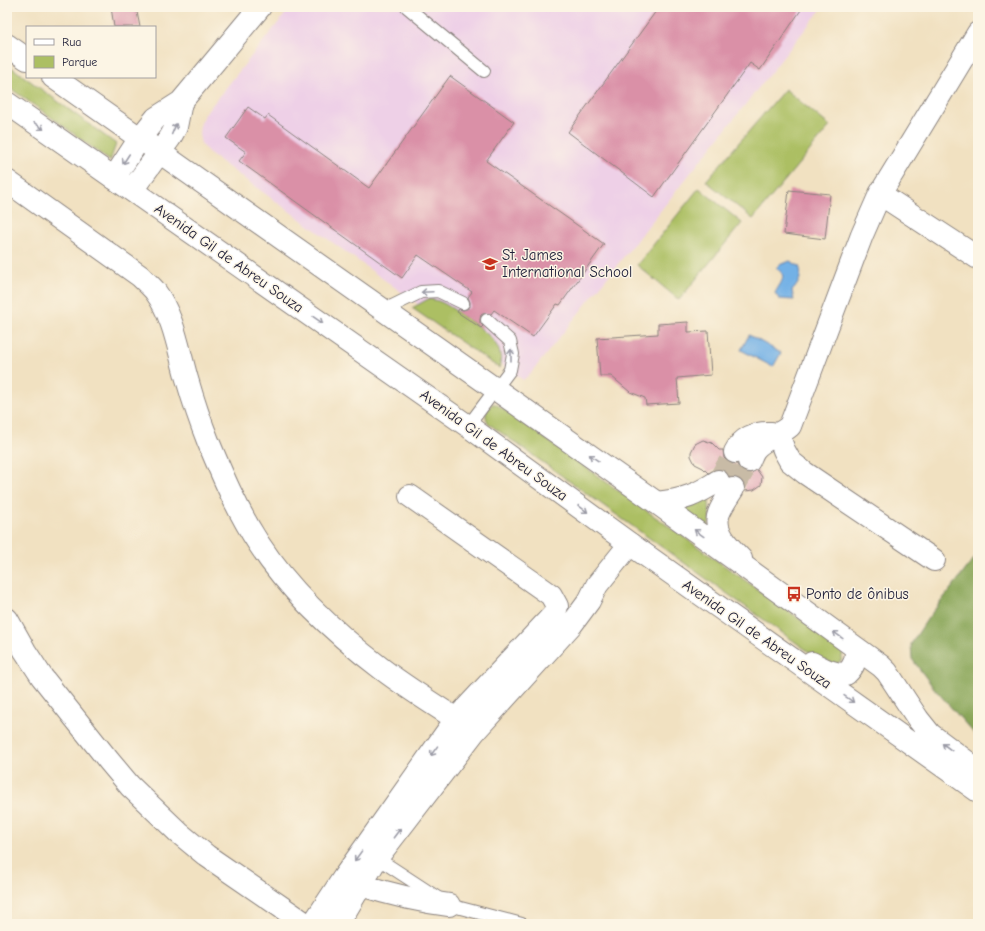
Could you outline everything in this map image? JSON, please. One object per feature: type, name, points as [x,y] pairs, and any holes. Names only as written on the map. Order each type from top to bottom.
[{"type":"street","points":[[114,178],[140,138],[156,118],[181,102],[260,7]]},
{"type":"street","points":[[742,457],[785,431],[790,426],[862,235],[880,194],[978,33]]},
{"type":"street","points":[[7,45],[26,58]]},
{"type":"street","points":[[54,78],[750,569],[856,648],[888,672],[918,719],[930,734],[978,770]]},
{"type":"street","points":[[132,190],[170,138],[176,127],[181,102]]},
{"type":"street","name":"Avenida Gil de Abreu Souza","points":[[7,103],[468,426],[630,544],[978,791]]},
{"type":"street","points":[[7,181],[140,276],[154,290],[165,308],[174,331],[196,412],[236,504],[260,545],[310,607],[343,638],[383,670],[475,731]]},
{"type":"street","points":[[880,194],[978,258]]},
{"type":"street","points":[[778,434],[790,461],[805,473],[934,560]]},
{"type":"street","points":[[657,503],[676,501],[726,485],[718,515],[720,534],[728,546],[750,569]]},
{"type":"street","points":[[313,924],[344,877],[456,719],[555,613],[557,606],[551,595],[410,496]]},
{"type":"street","points":[[338,924],[377,858],[475,731],[572,624],[589,601],[597,586],[630,544]]},
{"type":"street","points":[[7,619],[42,677],[130,786],[178,833],[207,856],[306,924]]},
{"type":"street","points":[[787,655],[802,656],[824,670],[837,674],[846,674],[852,668],[856,660],[856,648]]},
{"type":"street","points":[[361,885],[390,895],[449,905]]},
{"type":"lane","points":[[407,7],[484,71]]},
{"type":"lane","points":[[384,310],[421,292],[438,291],[463,303]]},
{"type":"lane","points":[[468,426],[510,370],[512,354],[510,341],[487,320]]},
{"type":"lane","points":[[377,858],[449,905],[522,924]]},
{"type":"shaded area","name":"St. James International School","points":[[291,7],[823,7],[531,373],[523,380],[210,154],[201,144],[199,134],[200,125],[204,115]]},
{"type":"green space","points":[[7,64],[116,144],[110,161],[62,125],[7,86]]},
{"type":"green space","points":[[785,89],[830,126],[753,219],[706,181]]},
{"type":"green space","points":[[699,188],[742,223],[679,300],[637,265]]},
{"type":"green space","points":[[428,299],[433,299],[447,305],[484,331],[496,344],[499,351],[501,359],[499,368],[412,308]]},
{"type":"green space","points":[[492,404],[496,404],[832,642],[843,652],[841,661],[835,665],[812,654],[489,424],[486,414]]},
{"type":"green space","points":[[707,498],[709,501],[710,520],[707,528],[681,508]]},
{"type":"green space","points":[[978,554],[978,738],[933,687],[912,659],[911,644],[928,618]]},
{"type":"water","points":[[790,261],[799,266],[801,273],[797,285],[792,291],[794,300],[779,299],[775,293],[783,277],[780,271],[776,268],[779,265]]},
{"type":"water","points":[[749,335],[781,353],[773,367],[741,350]]},
{"type":"building","points":[[111,7],[136,7],[140,26],[114,26]]},
{"type":"building","points":[[659,7],[803,7],[760,70],[750,63],[654,197],[568,132]]},
{"type":"building","points":[[450,76],[514,122],[486,161],[604,244],[560,305],[557,304],[533,337],[494,310],[491,314],[485,313],[481,315],[480,323],[483,326],[481,328],[457,312],[459,309],[463,310],[470,307],[468,297],[472,292],[418,255],[402,278],[239,161],[246,152],[226,138],[248,107],[265,119],[268,115],[369,188]]},
{"type":"building","points":[[789,190],[830,194],[825,239],[784,234]]},
{"type":"building","points":[[688,322],[688,332],[708,331],[711,375],[677,378],[679,403],[646,405],[645,398],[630,392],[611,376],[600,376],[597,338],[658,334],[658,324]]},
{"type":"building","points":[[703,440],[712,443],[719,450],[723,450],[724,458],[729,463],[737,464],[743,472],[750,473],[757,470],[762,477],[761,485],[754,490],[745,491],[744,484],[739,478],[730,477],[724,470],[718,469],[708,473],[703,468],[695,464],[691,456],[691,452],[695,444]]},
{"type":"tunnel","points":[[718,481],[735,452]]},
{"type":"tunnel","points":[[733,489],[749,461]]},
{"type":"place","name":"St. James International School","points":[[490,264]]},
{"type":"place","name":"Ponto de ônibus","points":[[794,594]]}]
